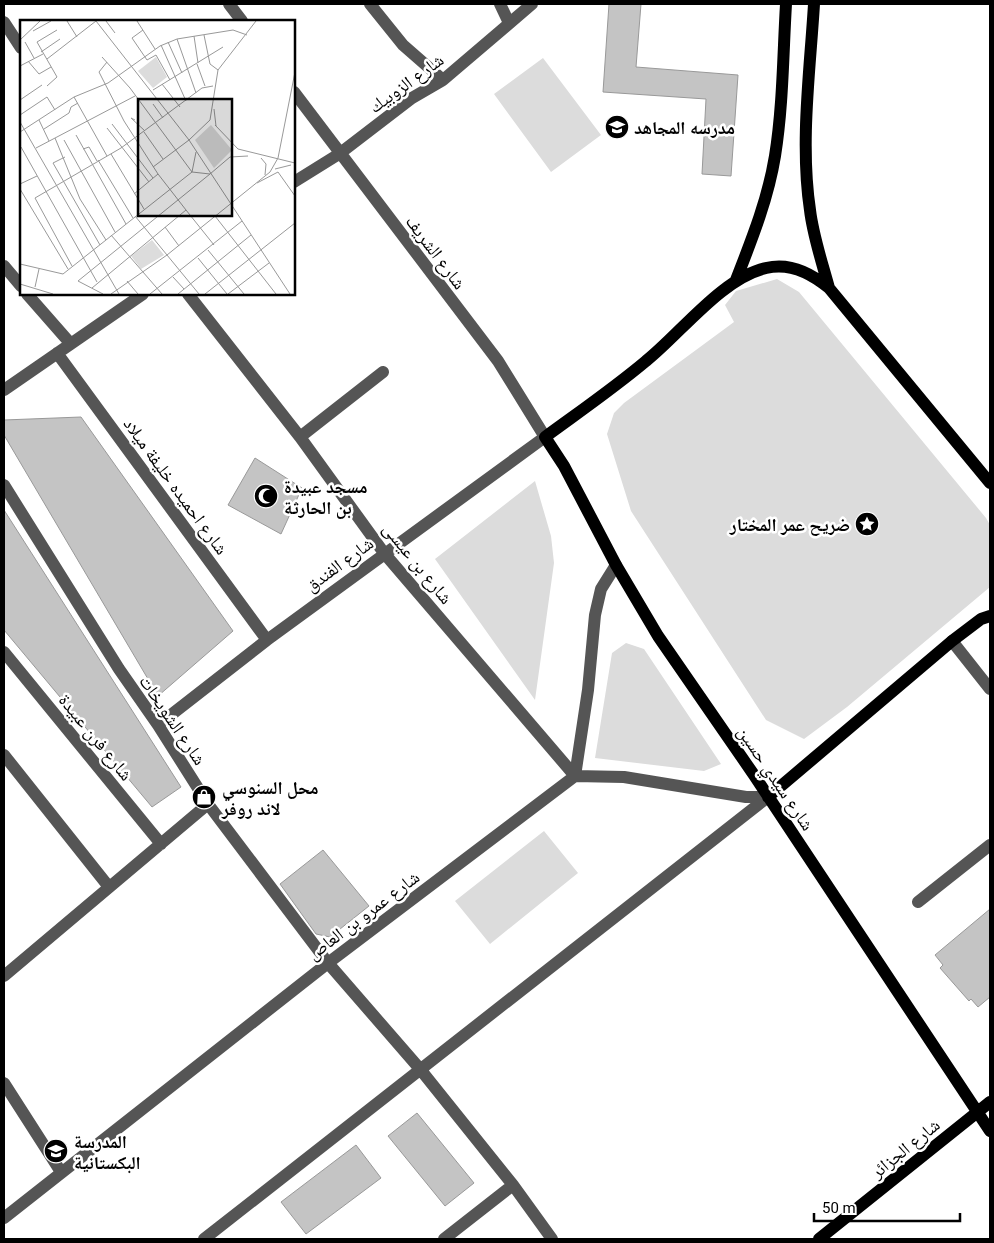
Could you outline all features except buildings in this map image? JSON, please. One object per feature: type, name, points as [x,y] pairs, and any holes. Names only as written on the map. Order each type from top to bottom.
[{"type":"main road","points":[[736,280],[758,223],[775,157],[780,116],[786,4]]},
{"type":"main road","points":[[814,4],[807,136],[808,186],[813,230],[829,288]]},
{"type":"main road","points":[[545,437],[647,361],[736,280],[766,268],[781,267],[812,274],[829,288],[990,483]]},
{"type":"main road","name":"شارع سيدي حسين","points":[[545,437],[564,466],[616,565],[658,636],[768,797],[990,1131]]},
{"type":"main road","points":[[768,797],[952,641],[986,617],[990,604]]},
{"type":"main road","name":"شارع الجزائر","points":[[819,1239],[990,1102]]},
{"type":"street","points":[[229,4],[241,20]]},
{"type":"street","points":[[370,4],[403,45],[443,80]]},
{"type":"street","points":[[500,4],[509,23]]},
{"type":"street","name":"شارع الزوبيك","points":[[295,181],[339,154],[412,98],[443,80],[532,4]]},
{"type":"street","points":[[4,22],[20,46]]},
{"type":"street","name":"شارع الشريف","points":[[295,93],[339,154],[498,361],[545,437]]},
{"type":"street","points":[[4,266],[20,285]]},
{"type":"street","points":[[29,295],[70,343]]},
{"type":"street","points":[[4,390],[142,295]]},
{"type":"street","name":"شارع بن عيسى","points":[[189,295],[300,437],[384,553],[575,776]]},
{"type":"street","name":"شارع احميده خليفة ميلاد","points":[[57,353],[267,640]]},
{"type":"street","points":[[300,437],[383,372]]},
{"type":"street","name":"شارع الفندق","points":[[158,725],[267,640],[545,437]]},
{"type":"street","name":"شارع الشويخات","points":[[4,485],[119,669],[158,725],[208,804],[328,963],[420,1069],[513,1185],[552,1239]]},
{"type":"street","points":[[616,565],[601,589],[595,615],[588,690],[575,776],[624,777],[730,795],[768,797]]},
{"type":"street","points":[[952,641],[990,689]]},
{"type":"street","name":"شارع فرن عبيدة","points":[[4,652],[161,844]]},
{"type":"street","points":[[4,755],[109,888]]},
{"type":"street","name":"شارع عمرو بن العاص","points":[[4,1218],[328,963],[575,776]]},
{"type":"street","points":[[204,1239],[768,797]]},
{"type":"street","points":[[4,976],[208,804]]},
{"type":"street","points":[[918,902],[990,845]]},
{"type":"street","points":[[4,1083],[61,1172]]},
{"type":"street","points":[[444,1239],[513,1185]]},
{"type":"shaded area","points":[[543,58],[601,135],[551,172],[494,94]]},
{"type":"shaded area","points":[[777,279],[799,292],[990,525],[990,587],[847,707],[804,739],[766,720],[631,511],[607,434],[614,413],[624,403],[734,322],[725,305],[736,291]]},
{"type":"shaded area","points":[[535,481],[551,536],[554,563],[535,700],[435,559]]},
{"type":"shaded area","points":[[626,643],[644,649],[721,764],[704,771],[595,758],[612,653]]},
{"type":"shaded area","points":[[544,831],[578,873],[490,944],[455,901]]},
{"type":"place","name":"مدرسه المجاهد","points":[[617,127]]},
{"type":"place","name":"مسجد عبيدة بن الحارثة","points":[[266,496]]},
{"type":"place","name":"ضريح عمر المختار","points":[[867,524]]},
{"type":"place","name":"محل السنوسي لاند روفر","points":[[204,797]]},
{"type":"place","name":"المدرسة البكستانية","points":[[56,1151]]}]
